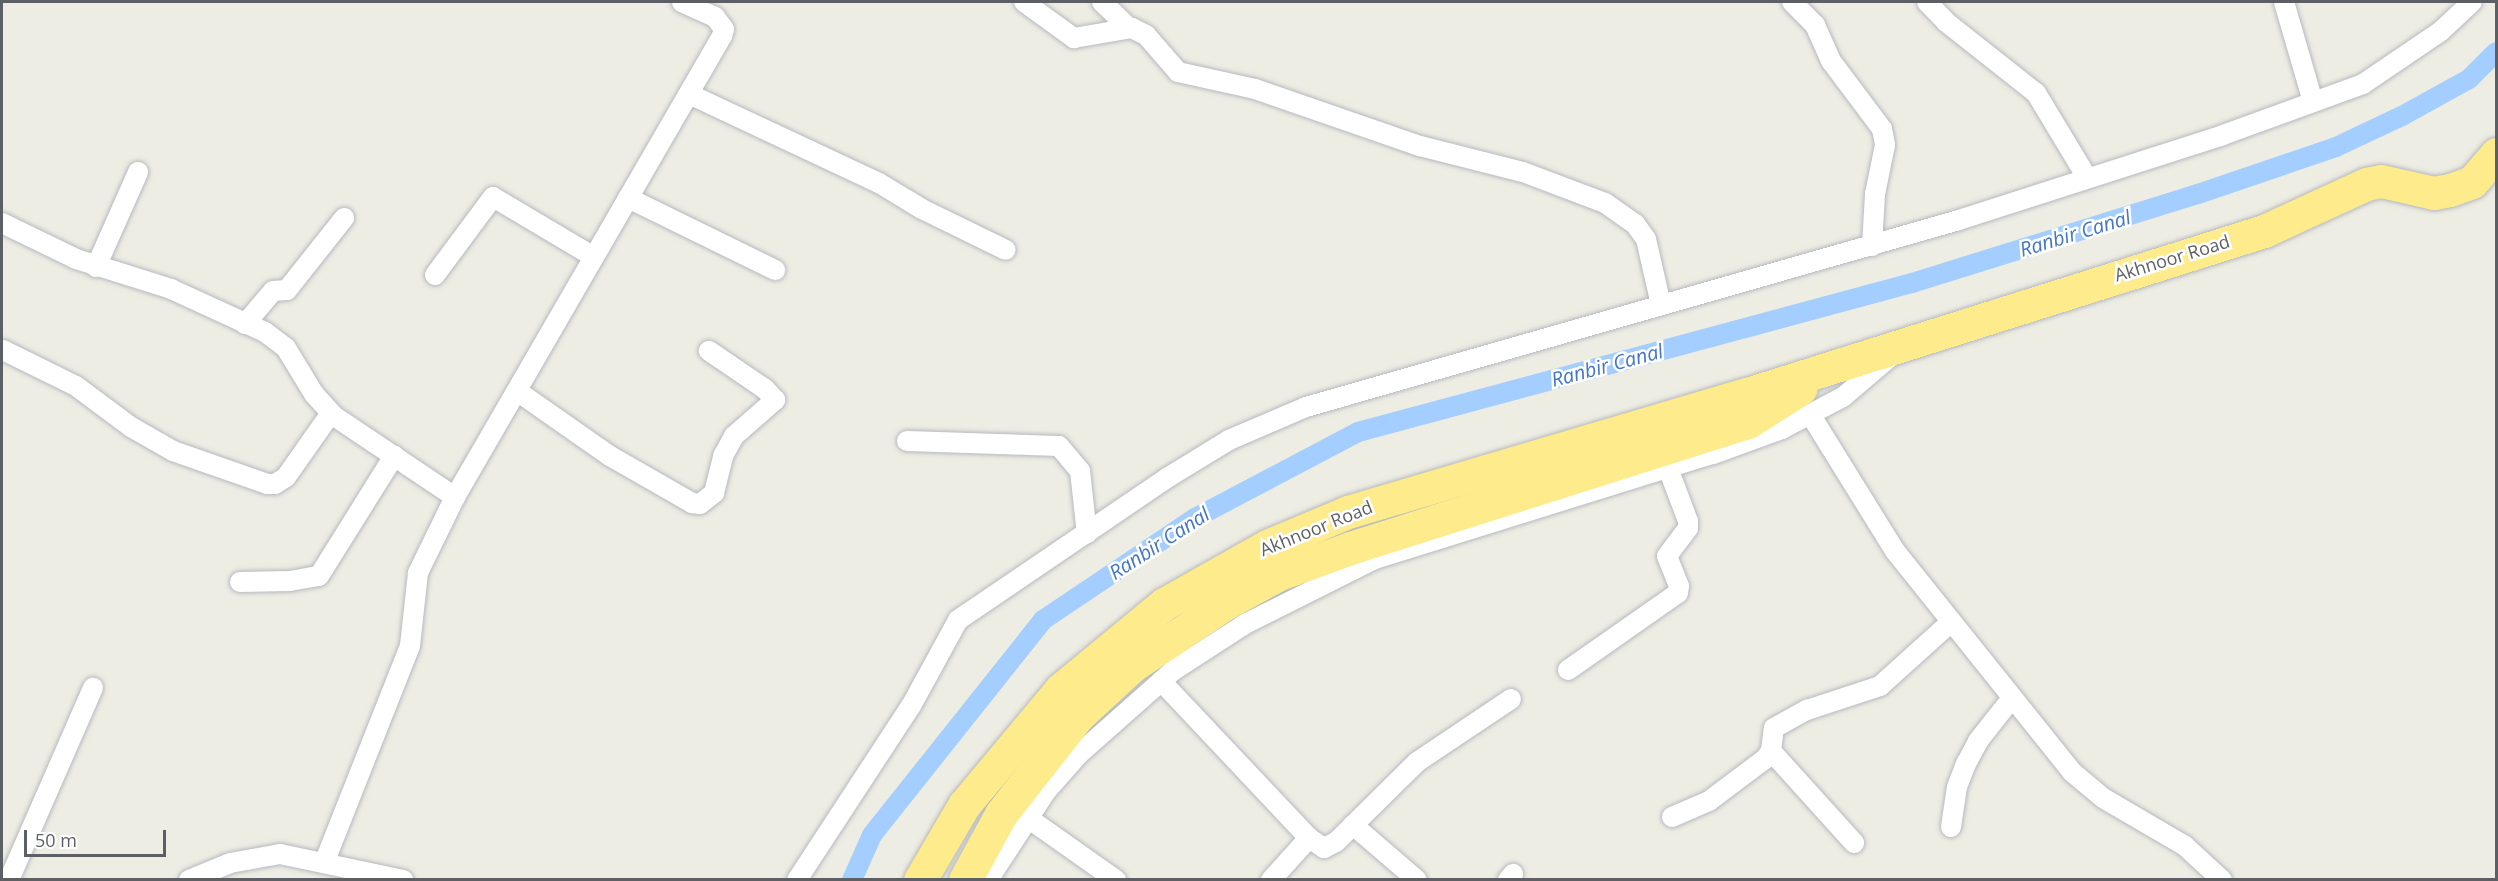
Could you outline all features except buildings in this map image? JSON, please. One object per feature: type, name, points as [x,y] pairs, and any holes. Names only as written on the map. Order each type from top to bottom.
[{"type":"highway","name":"Akhnoor Road","points":[[920,879],[964,804],[1061,689],[1156,610],[1230,564],[1348,512],[1834,367],[2264,231],[2366,184],[2381,181],[2434,193],[2450,190],[2472,182],[2496,154]]},
{"type":"highway","name":"Akhnoor Road","points":[[965,879],[1001,814],[1077,717],[1132,666],[1226,603],[1279,574],[1350,548],[1748,422],[1834,367]]},
{"type":"street","points":[[325,861],[410,646],[418,573],[456,496],[689,94],[724,29],[715,17],[682,2]]},
{"type":"street","points":[[1024,2],[1074,38],[1086,39],[1128,27]]},
{"type":"street","points":[[1102,2],[1128,27],[1146,35],[1178,72],[1301,103],[1420,146],[1523,172],[1605,203],[1635,224],[1646,239],[1661,305]]},
{"type":"street","points":[[1792,2],[1815,26],[1831,61],[1882,129],[1885,145],[1875,194],[1872,246]]},
{"type":"street","points":[[1927,2],[1946,22],[2036,93],[2085,176]]},
{"type":"street","points":[[2284,2],[2313,102]]},
{"type":"street","points":[[797,879],[911,706],[958,620],[1229,440],[1306,407],[1872,246],[2085,176],[2223,135],[2363,84],[2441,31],[2472,2]]},
{"type":"street","points":[[689,94],[879,183],[922,209],[1006,250]]},
{"type":"street","points":[[96,267],[138,172]]},
{"type":"street","points":[[435,275],[493,197],[594,257]]},
{"type":"street","points":[[628,198],[775,270]]},
{"type":"street","points":[[245,324],[273,291],[287,290],[344,218]]},
{"type":"street","points":[[2,223],[96,267],[171,289],[265,332],[286,348],[331,413],[456,496]]},
{"type":"street","points":[[987,879],[1028,818],[1078,754],[1161,681],[1245,624],[1375,559],[1668,468],[1772,433],[1851,391],[1905,344]]},
{"type":"street","points":[[3,350],[76,386],[132,427],[173,451],[267,484],[275,484],[286,477],[331,413]]},
{"type":"street","points":[[517,391],[610,456],[692,503],[700,504],[714,493],[723,456],[734,436],[775,400],[765,389],[709,351]]},
{"type":"street","points":[[1810,414],[1876,526],[2082,783],[2185,846],[2222,879]]},
{"type":"street","points":[[907,441],[1059,446],[1080,471],[1087,534]]},
{"type":"street","points":[[240,582],[290,581],[319,576],[394,456]]},
{"type":"street","points":[[1568,670],[1678,594],[1679,586],[1667,556],[1688,528],[1688,521],[1668,468]]},
{"type":"street","points":[[1672,817],[1709,801],[1771,751],[1774,728],[1807,710],[1880,686],[1952,621]]},
{"type":"street","points":[[1161,681],[1309,838],[1324,848],[1353,825],[1417,762],[1511,699]]},
{"type":"street","points":[[9,879],[93,688]]},
{"type":"street","points":[[1951,827],[1957,787],[1966,764],[1978,741],[2012,698]]},
{"type":"street","points":[[1771,751],[1854,843]]},
{"type":"street","points":[[1028,818],[1116,879]]},
{"type":"street","points":[[1353,825],[1417,879]]},
{"type":"street","points":[[1271,879],[1309,838]]},
{"type":"street","points":[[189,879],[256,856],[280,854],[325,861],[403,879]]},
{"type":"waterway","name":"Ranbir Canal","points":[[852,880],[872,835],[1043,620],[1195,518],[1358,432],[1912,283],[2198,194],[2336,147],[2402,116],[2469,79],[2496,52]]}]
